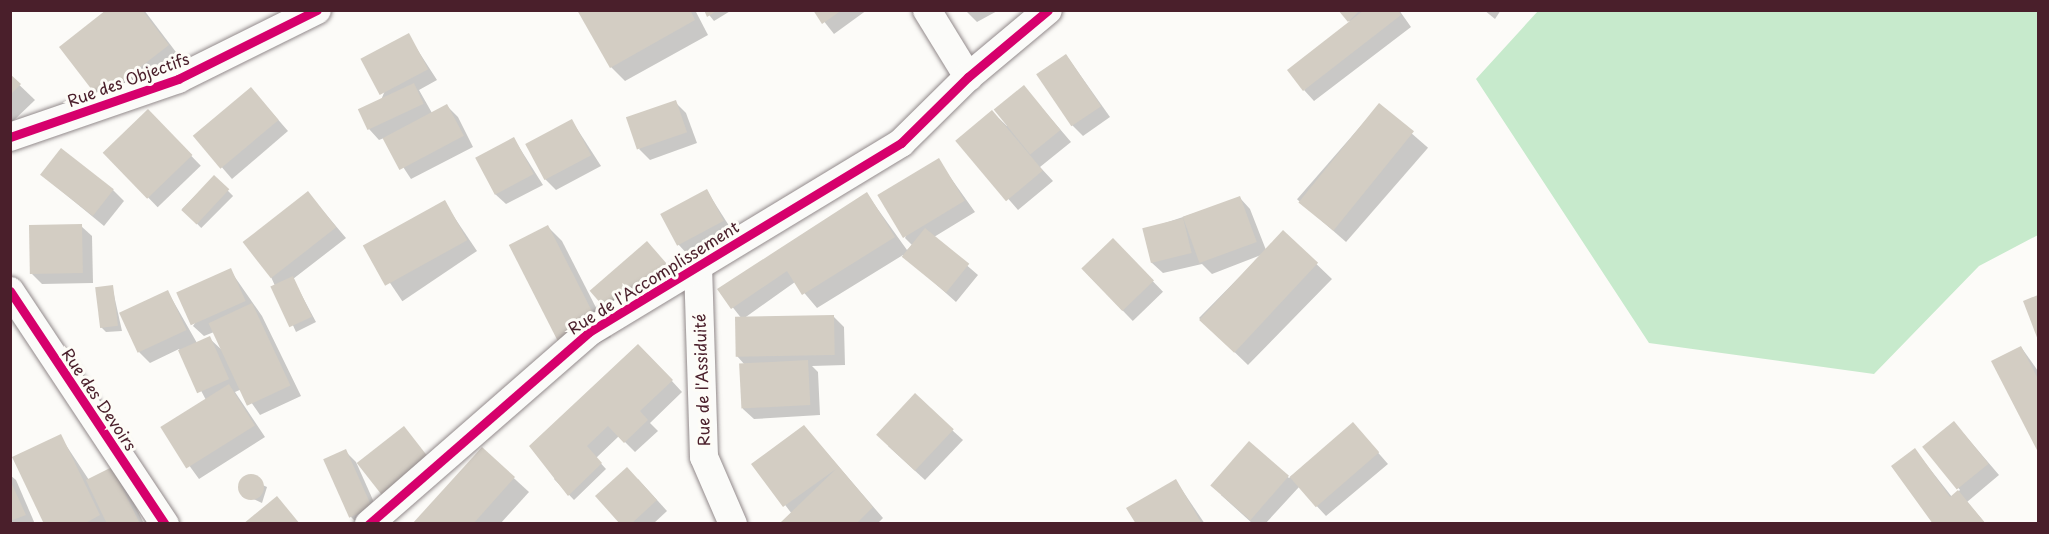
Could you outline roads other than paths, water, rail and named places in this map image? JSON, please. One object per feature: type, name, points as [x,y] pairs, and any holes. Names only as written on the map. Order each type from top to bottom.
[{"type":"street","name":"Rue des Objectifs","points":[[10,137],[178,79],[317,10]]},
{"type":"street","points":[[927,10],[968,77]]},
{"type":"street","name":"Rue de l'Accomplissement","points":[[369,524],[589,332],[901,143],[968,77],[1048,10]]},
{"type":"street","name":"Rue de l'Assiduité","points":[[698,266],[704,457],[733,524]]},
{"type":"street","name":"Rue des Devoirs","points":[[10,291],[165,524]]}]
